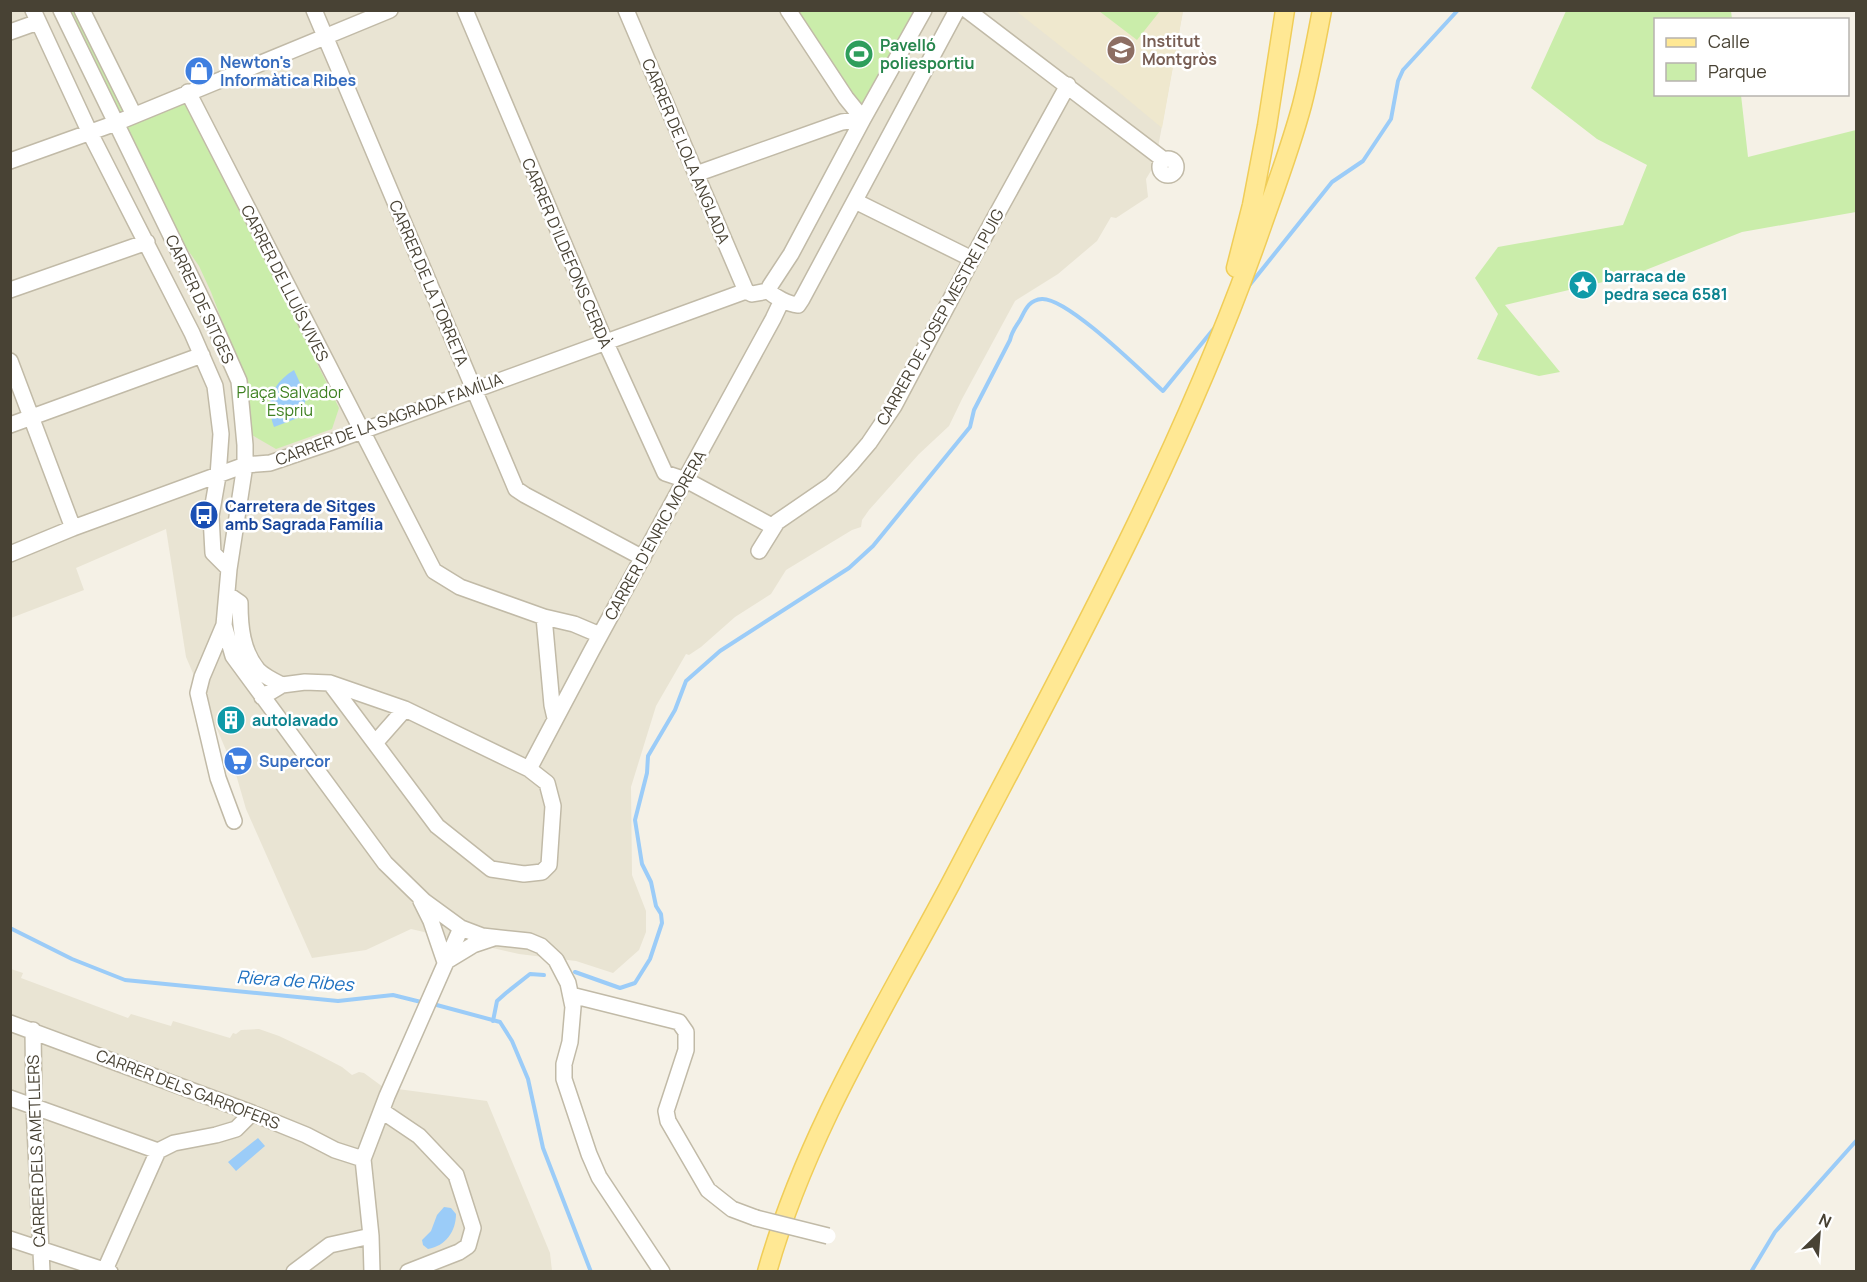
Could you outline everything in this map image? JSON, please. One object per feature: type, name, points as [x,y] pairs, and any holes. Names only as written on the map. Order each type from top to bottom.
[{"type":"main road","points":[[1236,298],[1234,280],[1265,137],[1285,10]]},
{"type":"main road","points":[[767,1272],[794,1196],[851,1067],[1088,621],[1170,456],[1236,298],[1290,145],[1301,108],[1322,10]]},
{"type":"street","name":"CARRER DE SITGES","points":[[61,10],[212,320],[239,381],[245,465],[229,569],[224,625],[233,656],[385,863],[421,899]]},
{"type":"street","points":[[82,10],[134,115]]},
{"type":"street","name":"CARRER DE LA TORRETA","points":[[314,10],[516,489],[643,558]]},
{"type":"street","points":[[10,161],[116,123],[390,10]]},
{"type":"street","name":"CARRER D'ILDEFONS CERDÀ","points":[[465,10],[605,341],[665,473],[686,480],[770,525],[774,525]]},
{"type":"street","name":"CARRER DE LOLA ANGLADA","points":[[626,10],[746,291]]},
{"type":"street","points":[[788,10],[846,98],[863,119]]},
{"type":"street","points":[[924,10],[791,254],[768,291],[782,300],[798,305],[957,10]]},
{"type":"street","points":[[967,10],[1164,160]]},
{"type":"street","points":[[10,32],[36,16],[89,131],[147,242],[215,386],[221,434],[212,516],[213,554],[229,569]]},
{"type":"street","name":"CARRER DE JOSEP MESTRE I PUIG","points":[[759,551],[774,525],[831,485],[869,443],[894,406],[1068,85]]},
{"type":"street","name":"CARRER DE LLUÍS VIVES","points":[[188,92],[434,571],[460,586],[600,635]]},
{"type":"street","points":[[696,174],[842,122],[863,119]]},
{"type":"street","points":[[855,201],[972,259]]},
{"type":"street","points":[[10,290],[147,242]]},
{"type":"street","name":"CARRER DE LA SAGRADA FAMÍLIA","points":[[10,554],[73,528],[245,465],[270,463],[746,291],[752,294],[768,291]]},
{"type":"street","name":"CARRER D'ENRIC MORERA","points":[[529,770],[782,300]]},
{"type":"street","points":[[10,425],[202,355]]},
{"type":"street","points":[[10,361],[73,528]]},
{"type":"street","points":[[226,594],[240,603],[240,628],[248,655],[259,671],[282,686]]},
{"type":"street","points":[[544,617],[555,718]]},
{"type":"street","points":[[224,625],[202,677],[198,693],[218,778],[234,821]]},
{"type":"street","points":[[262,697],[282,686],[306,682],[330,683],[405,709],[529,770],[547,783],[553,806],[549,865],[542,872],[524,874],[490,869],[437,826],[330,683]]},
{"type":"street","points":[[375,743],[405,709]]},
{"type":"street","points":[[421,899],[460,928],[482,936],[529,941],[541,946],[550,953],[564,972],[571,995],[573,1021],[564,1064],[564,1079],[599,1178],[662,1272]]},
{"type":"street","points":[[421,899],[435,930],[445,962]]},
{"type":"street","points":[[372,1272],[371,1236],[363,1158],[460,928]]},
{"type":"street","points":[[445,962],[473,945],[494,938]]},
{"type":"street","points":[[571,995],[679,1022],[686,1032],[686,1050],[666,1111],[668,1121],[708,1190],[732,1209],[756,1218],[828,1236]]},
{"type":"street","name":"CARRER DELS GARROFERS","points":[[10,1023],[252,1113],[306,1135],[335,1150],[363,1158]]},
{"type":"street","name":"CARRER DELS AMETLLERS","points":[[33,1030],[34,1106],[42,1272]]},
{"type":"street","points":[[10,1098],[158,1151]]},
{"type":"street","points":[[382,1111],[419,1136],[456,1175],[473,1228],[468,1246],[459,1252],[408,1272]]},
{"type":"street","points":[[10,1239],[106,1271],[158,1151],[174,1143],[236,1129],[252,1113]]},
{"type":"street","points":[[294,1272],[330,1245],[371,1236]]},
{"type":"shaded area","points":[[11,11],[1183,11],[1155,164],[1146,179],[1148,197],[1116,218],[1111,217],[1097,241],[1058,274],[1015,301],[949,426],[919,454],[869,510],[862,520],[861,527],[852,530],[786,570],[771,594],[735,617],[701,647],[689,655],[686,654],[656,706],[631,787],[632,875],[646,911],[646,932],[639,950],[613,973],[576,961],[519,954],[411,929],[366,950],[312,958],[246,809],[235,771],[186,657],[166,529],[76,568],[84,590],[11,618]]},
{"type":"shaded area","name":"Institut Montgròs","points":[[1016,11],[1183,11],[1162,128],[1115,89]]},
{"type":"shaded area","points":[[11,969],[23,973],[21,978],[128,1018],[131,1014],[171,1026],[173,1021],[230,1038],[233,1033],[236,1034],[241,1030],[259,1029],[315,1053],[352,1075],[359,1072],[364,1073],[383,1087],[487,1101],[550,1253],[552,1271],[11,1272]]},
{"type":"green space","points":[[67,11],[78,11],[129,112],[120,117]]},
{"type":"green space","name":"Pavelló poliesportiu","points":[[788,11],[925,11],[863,119]]},
{"type":"green space","points":[[1099,11],[1160,11],[1137,40]]},
{"type":"green space","points":[[1566,11],[1731,11],[1732,18],[1654,18],[1654,96],[1741,96],[1748,157],[1856,130],[1856,212],[1742,232],[1633,275],[1505,305],[1560,372],[1539,376],[1477,359],[1498,314],[1475,278],[1498,247],[1623,225],[1647,165],[1597,139],[1531,88]]},
{"type":"green space","name":"Plaça Salvador Espriu","points":[[186,97],[339,408],[332,429],[276,449],[252,435],[248,395],[211,292],[199,266],[176,233],[123,123]]},
{"type":"water","points":[[294,370],[306,396],[303,416],[274,427],[270,410],[272,395],[280,381]]},
{"type":"water","points":[[258,1138],[265,1146],[236,1171],[228,1162]]},
{"type":"water","points":[[444,1207],[451,1208],[456,1214],[452,1232],[440,1245],[428,1249],[423,1245],[422,1240],[431,1231],[437,1215]]},
{"type":"waterway","points":[[1248,287],[1332,182],[1363,161],[1391,119],[1398,81],[1403,70],[1458,10]]},
{"type":"waterway","points":[[575,972],[620,988],[635,983],[650,959],[662,923],[651,882],[642,864],[635,820],[647,773],[648,756],[675,710],[686,681],[720,651],[849,568],[873,546],[970,427],[974,410],[1014,330],[1030,304],[1042,299],[1069,310],[1122,353],[1163,391],[1216,326]]},
{"type":"waterway","name":"Riera de Ribes","points":[[10,928],[72,959],[125,980],[338,1001],[393,995],[425,1003]]},
{"type":"waterway","points":[[493,1021],[497,1001],[530,974],[544,975]]},
{"type":"waterway","name":"Riera de Ribes","points":[[433,1004],[500,1022],[512,1041],[528,1079],[543,1148],[591,1272]]},
{"type":"waterway","points":[[1751,1272],[1775,1232],[1856,1141]]},
{"type":"place","name":"Institut Montgròs","points":[[1121,50]]},
{"type":"place","name":"Pavelló poliesportiu","points":[[859,54]]},
{"type":"place","name":"Newton's Informàtica Ribes","points":[[199,71]]},
{"type":"place","name":"barraca de pedra seca 6581","points":[[1583,285]]},
{"type":"place","name":"Carretera de Sitges amb Sagrada Família","points":[[204,515]]},
{"type":"place","name":"autolavado","points":[[231,720]]},
{"type":"place","name":"Supercor","points":[[238,761]]}]
